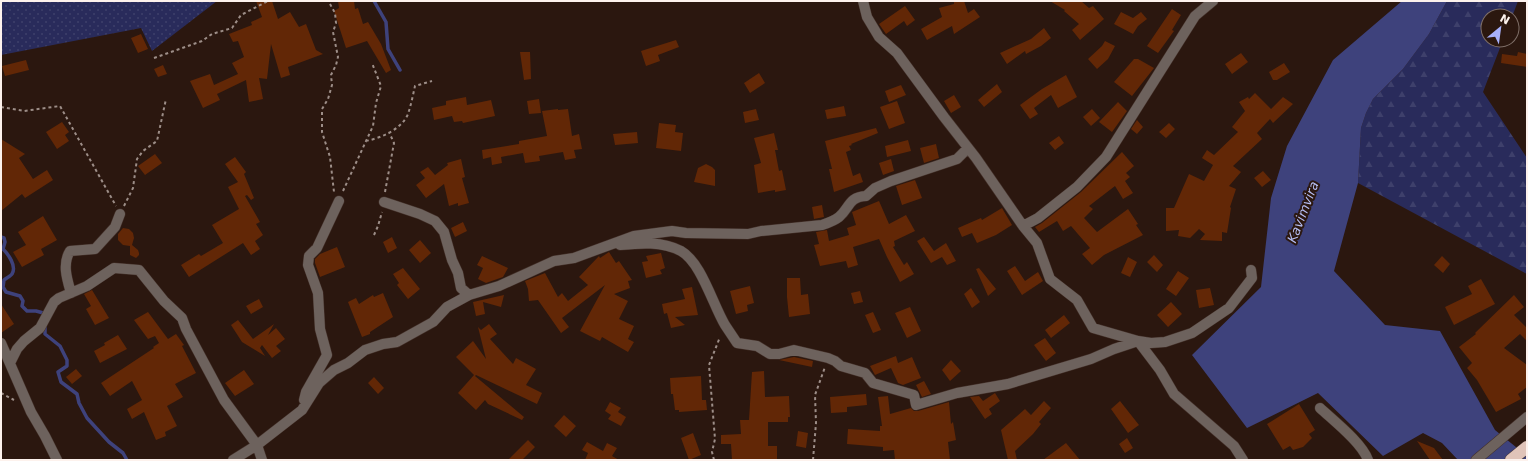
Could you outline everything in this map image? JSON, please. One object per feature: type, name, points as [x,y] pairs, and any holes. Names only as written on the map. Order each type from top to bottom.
[{"type":"highway","points":[[1511,460],[1527,447]]},
{"type":"street","points":[[863,1],[867,17],[879,37],[897,53],[995,183],[1023,226],[1037,243],[1050,279],[1077,300],[1093,328],[1138,342],[1151,343],[1165,342],[1192,333],[1229,308],[1252,278],[1251,270]]},
{"type":"street","points":[[1023,226],[1038,218],[1077,187],[1106,157],[1195,16],[1213,1]]},
{"type":"street","points":[[234,460],[258,445],[302,410],[320,383],[334,370],[365,350],[383,344],[397,342],[433,322],[447,307],[469,295],[499,286],[554,261],[574,258],[634,236],[672,231],[686,233],[748,234],[761,231],[822,225],[831,222],[840,216],[851,201],[866,196],[875,188],[957,159],[968,148]]},
{"type":"street","points":[[384,202],[420,214],[435,221],[444,232],[452,260],[458,273],[461,288],[469,295]]},
{"type":"street","points":[[302,410],[306,392],[327,355],[320,329],[318,292],[308,265],[309,256],[317,248],[338,204]]},
{"type":"street","points":[[71,293],[66,267],[66,257],[70,251],[95,249],[115,226],[120,214]]},
{"type":"street","points":[[604,246],[643,243],[669,246],[682,252],[692,260],[724,324],[737,343],[757,346],[770,354],[779,354],[794,350],[828,358],[841,366],[865,374],[873,383],[914,395],[916,404],[961,392],[1008,384],[1091,359],[1114,349],[1138,342]]},
{"type":"street","points":[[10,363],[17,349],[40,328],[54,302],[64,295],[87,286],[114,268],[139,270],[164,301],[182,318],[186,329],[224,400],[258,445],[262,460]]},
{"type":"street","points":[[1138,342],[1160,370],[1174,394],[1234,446],[1243,460]]},
{"type":"street","points":[[1,344],[31,412],[45,436],[56,460]]},
{"type":"street","points":[[1320,408],[1350,436],[1366,455],[1368,460]]},
{"type":"street","points":[[1476,460],[1527,417]]},
{"type":"path","points":[[154,58],[202,41],[212,34],[232,28],[241,15],[268,1]]},
{"type":"path","points":[[330,4],[335,13],[336,23],[333,32],[338,57],[331,75],[332,85],[328,99],[322,109],[322,132],[330,157],[338,204]]},
{"type":"path","points":[[338,204],[373,126],[376,103],[381,86],[372,63]]},
{"type":"path","points":[[366,141],[376,139],[399,127],[407,116],[415,86],[432,81]]},
{"type":"path","points":[[120,214],[133,188],[138,159],[143,151],[156,141],[166,99]]},
{"type":"path","points":[[1,107],[24,111],[60,106],[120,214]]},
{"type":"path","points":[[374,235],[378,226],[384,202],[393,153],[394,143],[390,132]]},
{"type":"path","points":[[714,460],[712,452],[715,439],[709,366],[724,324]]},
{"type":"path","points":[[813,460],[816,423],[815,394],[828,358]]},
{"type":"green space","points":[[1,1],[217,1],[152,51],[141,28],[1,55]]},
{"type":"green space","points":[[1447,1],[1518,1],[1515,8],[1480,8],[1480,48],[1500,48],[1483,92],[1527,158],[1527,274],[1358,183],[1361,128],[1366,113],[1373,99],[1403,69],[1429,34]]},
{"type":"water","name":"Kavimvira","points":[[1402,1],[1447,1],[1429,34],[1403,69],[1373,99],[1366,113],[1361,128],[1358,183],[1334,271],[1385,325],[1440,331],[1495,430],[1527,456],[1527,460],[1458,460],[1442,443],[1423,433],[1383,456],[1318,393],[1247,428],[1192,355],[1261,287],[1271,198],[1287,146],[1333,60]]},
{"type":"building","points":[[256,1],[272,1],[278,19],[290,12],[299,27],[306,24],[316,50],[323,54],[288,67],[290,75],[281,78],[271,44],[267,79],[259,78],[263,99],[249,102],[246,80],[217,94],[220,100],[203,108],[190,81],[210,74],[214,85],[238,74],[232,63],[244,57],[238,41],[233,42],[229,34],[252,25],[251,22],[262,17]]},
{"type":"building","points":[[338,1],[354,1],[355,9],[358,8],[363,24],[368,22],[381,44],[391,70],[386,73],[367,41],[346,48],[334,11],[339,8]]},
{"type":"building","points":[[954,1],[964,1],[968,13],[974,9],[980,17],[954,34],[952,26],[927,40],[921,29],[942,17],[939,8],[954,4]]},
{"type":"building","points":[[1050,1],[1081,1],[1089,8],[1093,6],[1104,19],[1080,40],[1072,30],[1079,24],[1064,11],[1065,10]]},
{"type":"building","points":[[905,6],[915,20],[907,26],[904,21],[886,34],[879,24]]},
{"type":"building","points":[[1172,9],[1181,15],[1172,30],[1174,31],[1158,53],[1147,46]]},
{"type":"building","points":[[1121,12],[1133,18],[1141,12],[1147,19],[1138,26],[1133,34],[1114,24]]},
{"type":"building","points":[[1044,28],[1051,38],[1041,46],[1026,54],[1025,51],[1007,64],[1000,53],[1031,39]]},
{"type":"building","points":[[141,34],[148,49],[138,53],[131,38]]},
{"type":"building","points":[[676,40],[679,47],[658,55],[660,61],[646,66],[641,51]]},
{"type":"building","points":[[1105,41],[1115,46],[1108,59],[1097,69],[1088,59],[1102,46]]},
{"type":"building","points":[[520,52],[530,52],[531,79],[524,80]]},
{"type":"building","points":[[1518,52],[1527,54],[1527,67],[1501,63],[1502,54],[1517,56]]},
{"type":"building","points":[[1241,53],[1248,62],[1232,74],[1225,64]]},
{"type":"building","points":[[1134,59],[1138,59],[1154,68],[1132,96],[1114,82]]},
{"type":"building","points":[[26,60],[29,70],[5,76],[2,66]]},
{"type":"building","points":[[1284,63],[1290,72],[1277,80],[1273,80],[1269,72]]},
{"type":"building","points":[[163,65],[167,74],[158,77],[154,69]]},
{"type":"building","points":[[759,73],[765,83],[750,93],[744,83]]},
{"type":"building","points":[[1066,75],[1077,97],[1058,108],[1051,95],[1034,108],[1038,114],[1030,119],[1020,105],[1042,89]]},
{"type":"building","points":[[997,84],[1002,92],[984,107],[978,100]]},
{"type":"building","points":[[901,85],[906,95],[889,102],[885,91]]},
{"type":"building","points":[[1255,93],[1271,109],[1283,97],[1293,104],[1273,123],[1270,119],[1257,133],[1262,139],[1233,166],[1241,172],[1229,186],[1236,189],[1230,207],[1227,233],[1222,232],[1222,241],[1200,240],[1205,234],[1199,229],[1190,238],[1178,236],[1179,230],[1166,231],[1166,208],[1174,208],[1189,174],[1204,181],[1213,165],[1202,158],[1207,150],[1214,155],[1238,132],[1232,127],[1245,111],[1239,102],[1248,97],[1249,99]]},
{"type":"building","points":[[954,95],[961,107],[951,113],[944,101]]},
{"type":"building","points":[[466,97],[467,105],[491,100],[495,116],[463,123],[462,121],[454,122],[452,116],[434,120],[432,108],[446,105],[446,101]]},
{"type":"building","points":[[539,99],[541,113],[529,114],[527,101]]},
{"type":"building","points":[[897,101],[905,123],[889,129],[880,107]]},
{"type":"building","points":[[1118,102],[1127,111],[1112,132],[1099,122]]},
{"type":"building","points":[[844,106],[846,116],[827,119],[825,110]]},
{"type":"building","points":[[568,109],[572,136],[579,134],[582,149],[574,150],[576,158],[565,160],[563,152],[539,156],[540,161],[525,163],[523,153],[501,157],[502,163],[492,165],[491,157],[483,159],[482,150],[519,144],[519,141],[547,136],[542,111]]},
{"type":"building","points":[[756,109],[759,120],[745,123],[743,112]]},
{"type":"building","points":[[1092,109],[1100,118],[1091,126],[1083,117]]},
{"type":"building","points":[[1137,120],[1143,127],[1137,134],[1131,129]]},
{"type":"building","points":[[62,122],[69,132],[65,135],[69,141],[57,149],[46,132]]},
{"type":"building","points":[[659,123],[676,125],[675,132],[683,133],[681,151],[656,148]]},
{"type":"building","points":[[1169,123],[1175,129],[1166,138],[1159,132]]},
{"type":"building","points":[[876,128],[878,133],[851,144],[852,145],[849,146],[851,150],[846,152],[853,176],[860,173],[863,182],[834,192],[829,169],[832,169],[825,141]]},
{"type":"building","points":[[637,132],[638,143],[615,145],[613,134]]},
{"type":"building","points":[[774,133],[778,150],[775,150],[779,171],[782,170],[786,190],[758,193],[754,165],[761,163],[754,138]]},
{"type":"building","points":[[1059,136],[1064,143],[1055,150],[1049,143]]},
{"type":"building","points":[[1,139],[25,154],[19,158],[33,179],[47,170],[53,180],[25,198],[22,194],[1,211]]},
{"type":"building","points":[[908,140],[911,151],[887,157],[885,146]]},
{"type":"building","points":[[936,144],[939,158],[924,163],[920,148]]},
{"type":"building","points":[[1122,152],[1134,166],[1126,173],[1130,177],[1125,181],[1133,193],[1123,199],[1115,186],[1089,206],[1093,209],[1084,218],[1097,232],[1128,209],[1143,235],[1104,255],[1092,265],[1082,254],[1090,248],[1071,226],[1063,231],[1057,221],[1039,232],[1035,227],[1081,192]]},
{"type":"building","points":[[155,154],[162,163],[145,175],[138,166]]},
{"type":"building","points":[[235,157],[246,172],[244,174],[254,198],[251,200],[247,195],[245,196],[260,222],[256,224],[263,235],[255,241],[260,249],[251,255],[243,243],[189,277],[181,265],[199,254],[201,256],[223,243],[212,225],[239,209],[228,187],[238,182],[225,164]]},
{"type":"building","points":[[461,159],[465,177],[462,178],[469,203],[458,206],[458,203],[449,206],[444,184],[426,198],[416,185],[425,178],[420,172],[428,167],[435,175],[448,165],[447,163]]},
{"type":"building","points":[[891,159],[894,171],[883,175],[879,163]]},
{"type":"building","points":[[706,164],[715,170],[715,186],[694,182],[698,168]]},
{"type":"building","points":[[1263,171],[1271,180],[1262,187],[1254,178]]},
{"type":"building","points":[[915,180],[922,198],[902,205],[896,186]]},
{"type":"building","points":[[879,201],[889,224],[906,215],[915,231],[894,241],[895,246],[893,247],[904,265],[907,262],[914,274],[900,282],[879,239],[853,247],[858,265],[848,268],[846,261],[820,266],[814,245],[819,244],[816,232],[827,230],[829,241],[849,235],[847,228],[856,225],[852,212]]},
{"type":"building","points":[[822,205],[824,217],[814,219],[812,207]]},
{"type":"building","points":[[1002,208],[1012,225],[996,235],[977,243],[972,233],[962,237],[958,228],[981,218],[982,220]]},
{"type":"building","points":[[43,216],[57,240],[41,249],[44,255],[22,267],[13,252],[26,245],[18,232]]},
{"type":"building","points":[[463,222],[467,231],[455,237],[451,228]]},
{"type":"building","points":[[123,228],[129,229],[133,233],[134,238],[132,245],[138,250],[139,253],[136,258],[130,255],[130,246],[123,245],[118,240],[118,234]]},
{"type":"building","points":[[392,237],[397,248],[388,253],[383,242]]},
{"type":"building","points":[[924,237],[934,251],[946,243],[956,261],[947,265],[942,257],[931,263],[917,241]]},
{"type":"building","points":[[420,240],[431,253],[420,263],[409,250]]},
{"type":"building","points":[[337,247],[345,267],[320,277],[315,259],[320,254]]},
{"type":"building","points":[[609,252],[616,263],[619,261],[632,280],[628,281],[630,288],[614,294],[628,301],[619,319],[634,326],[628,339],[634,342],[628,352],[602,337],[600,341],[580,331],[605,285],[562,318],[569,327],[561,333],[538,300],[529,301],[528,289],[525,281],[545,273],[558,297],[562,293],[568,301],[588,285],[579,277],[599,256],[600,258]]},
{"type":"building","points":[[661,253],[665,268],[660,270],[662,274],[646,278],[642,262],[648,261],[646,256]]},
{"type":"building","points":[[1154,255],[1163,265],[1157,272],[1147,262]]},
{"type":"building","points":[[482,256],[508,268],[503,277],[486,283],[478,279],[483,268],[477,265]]},
{"type":"building","points":[[1442,256],[1450,264],[1443,273],[1434,265]]},
{"type":"building","points":[[1128,257],[1137,262],[1130,277],[1121,273]]},
{"type":"building","points":[[1015,266],[1025,281],[1038,272],[1043,281],[1022,295],[1007,271]]},
{"type":"building","points":[[403,268],[420,289],[408,299],[397,285],[399,283],[393,274]]},
{"type":"building","points":[[979,268],[996,289],[988,296],[976,269]]},
{"type":"building","points":[[1178,271],[1189,278],[1176,296],[1166,289]]},
{"type":"building","points":[[787,278],[800,278],[801,295],[808,294],[810,314],[789,317]]},
{"type":"building","points":[[1481,279],[1495,304],[1454,325],[1445,307],[1472,294],[1468,286]]},
{"type":"building","points":[[750,286],[754,303],[747,305],[748,311],[736,314],[730,291]]},
{"type":"building","points":[[692,287],[698,315],[675,317],[685,325],[671,328],[667,313],[664,314],[662,304],[685,299],[682,289]]},
{"type":"building","points":[[971,288],[980,302],[972,308],[964,294]]},
{"type":"building","points":[[1210,288],[1214,305],[1199,308],[1196,290]]},
{"type":"building","points":[[92,290],[109,318],[95,325],[86,309],[91,306],[84,294]]},
{"type":"building","points":[[860,291],[863,302],[854,304],[851,293]]},
{"type":"building","points":[[383,293],[393,317],[370,332],[370,334],[362,337],[348,302],[356,298],[359,304],[373,295],[374,297]]},
{"type":"building","points":[[504,295],[501,307],[483,302],[485,314],[476,316],[473,302]]},
{"type":"building","points":[[1514,295],[1524,307],[1514,315],[1527,328],[1527,341],[1520,334],[1504,348],[1527,365],[1527,387],[1518,394],[1521,399],[1496,412],[1477,380],[1467,368],[1472,363],[1459,347],[1476,334],[1475,333]]},
{"type":"building","points":[[259,299],[263,307],[251,314],[246,306]]},
{"type":"building","points":[[1171,302],[1182,314],[1168,327],[1157,315]]},
{"type":"building","points":[[1,304],[14,324],[1,333]]},
{"type":"building","points":[[910,307],[921,331],[907,338],[895,313]]},
{"type":"building","points":[[148,312],[168,339],[176,334],[184,345],[182,346],[196,373],[175,384],[183,397],[167,406],[177,426],[165,432],[166,436],[156,440],[144,412],[132,419],[127,409],[142,400],[132,381],[110,396],[101,383],[154,348],[153,347],[159,343],[155,336],[148,339],[134,320]]},
{"type":"building","points":[[873,312],[881,330],[873,333],[865,315]]},
{"type":"building","points":[[1064,315],[1070,323],[1051,338],[1045,330]]},
{"type":"building","points":[[238,320],[253,339],[274,324],[268,335],[276,328],[285,339],[276,346],[281,351],[272,358],[262,345],[260,348],[265,356],[242,342],[231,325]]},
{"type":"building","points":[[489,324],[497,334],[490,339],[513,364],[516,358],[536,369],[526,385],[542,393],[537,404],[476,375],[475,376],[524,417],[522,420],[488,404],[485,400],[476,410],[458,393],[474,375],[456,357],[473,341],[486,359],[478,327],[481,330]]},
{"type":"building","points":[[118,335],[127,349],[100,363],[94,351]]},
{"type":"building","points":[[1045,338],[1056,353],[1046,361],[1034,345]]},
{"type":"building","points":[[896,356],[898,363],[912,357],[921,378],[903,385],[898,383],[891,368],[875,375],[870,366]]},
{"type":"building","points":[[794,357],[813,361],[812,367],[779,360]]},
{"type":"building","points":[[951,360],[961,371],[950,381],[942,370]]},
{"type":"building","points":[[76,369],[82,376],[72,384],[66,377]]},
{"type":"building","points":[[244,370],[254,384],[235,396],[225,383]]},
{"type":"building","points":[[764,371],[765,397],[789,396],[790,417],[788,417],[788,422],[768,422],[768,446],[777,446],[777,460],[732,460],[731,444],[721,444],[721,435],[741,434],[740,420],[749,420],[752,372]]},
{"type":"building","points":[[701,376],[702,400],[706,400],[707,410],[679,412],[679,410],[675,410],[673,394],[671,394],[670,378]]},
{"type":"building","points":[[374,377],[384,388],[378,394],[368,383]]},
{"type":"building","points":[[924,381],[931,394],[922,397],[916,385]]},
{"type":"building","points":[[995,393],[1000,401],[989,409],[992,414],[985,419],[970,397],[979,396],[983,401]]},
{"type":"building","points":[[866,394],[867,405],[847,407],[847,412],[831,413],[830,397]]},
{"type":"building","points":[[888,396],[890,414],[911,408],[914,411],[918,411],[949,402],[951,424],[953,422],[956,440],[948,442],[950,460],[895,460],[894,450],[883,451],[883,447],[847,444],[848,429],[880,431],[880,426],[882,426],[878,397]]},
{"type":"building","points":[[1044,401],[1051,408],[1039,422],[1041,424],[1033,434],[1015,451],[1017,460],[1008,460],[1001,430],[1025,409],[1031,415]]},
{"type":"building","points":[[1120,401],[1139,425],[1128,433],[1111,409]]},
{"type":"building","points":[[610,402],[621,408],[618,412],[626,417],[621,426],[608,419],[611,415],[605,411]]},
{"type":"building","points":[[1299,404],[1315,430],[1309,434],[1312,438],[1303,447],[1293,450],[1290,446],[1283,450],[1267,424]]},
{"type":"building","points":[[564,415],[576,426],[566,437],[554,426]]},
{"type":"building","points":[[798,431],[808,433],[806,448],[796,446]]},
{"type":"building","points":[[693,433],[701,455],[689,460],[681,438]]},
{"type":"building","points":[[1127,438],[1133,448],[1125,453],[1119,444]]},
{"type":"building","points":[[528,440],[535,447],[522,460],[508,460]]},
{"type":"building","points":[[1417,441],[1434,448],[1443,460],[1430,460]]},
{"type":"building","points":[[587,442],[603,451],[607,443],[617,448],[612,456],[619,460],[585,460],[588,453],[582,450]]},
{"type":"building","points":[[1066,443],[1080,460],[1043,460]]},
{"type":"waterway","points":[[374,1],[386,22],[388,49],[400,70]]},
{"type":"waterway","points":[[1,237],[4,238],[5,242],[3,249],[13,264],[13,271],[11,275],[4,280],[3,287],[6,292],[20,296],[23,301],[22,306],[27,311],[36,311],[47,314]]},
{"type":"waterway","points":[[45,326],[45,334],[60,346],[67,360],[67,366],[58,372],[61,382],[77,394],[79,403],[87,418],[109,442],[123,453],[127,460]]}]
